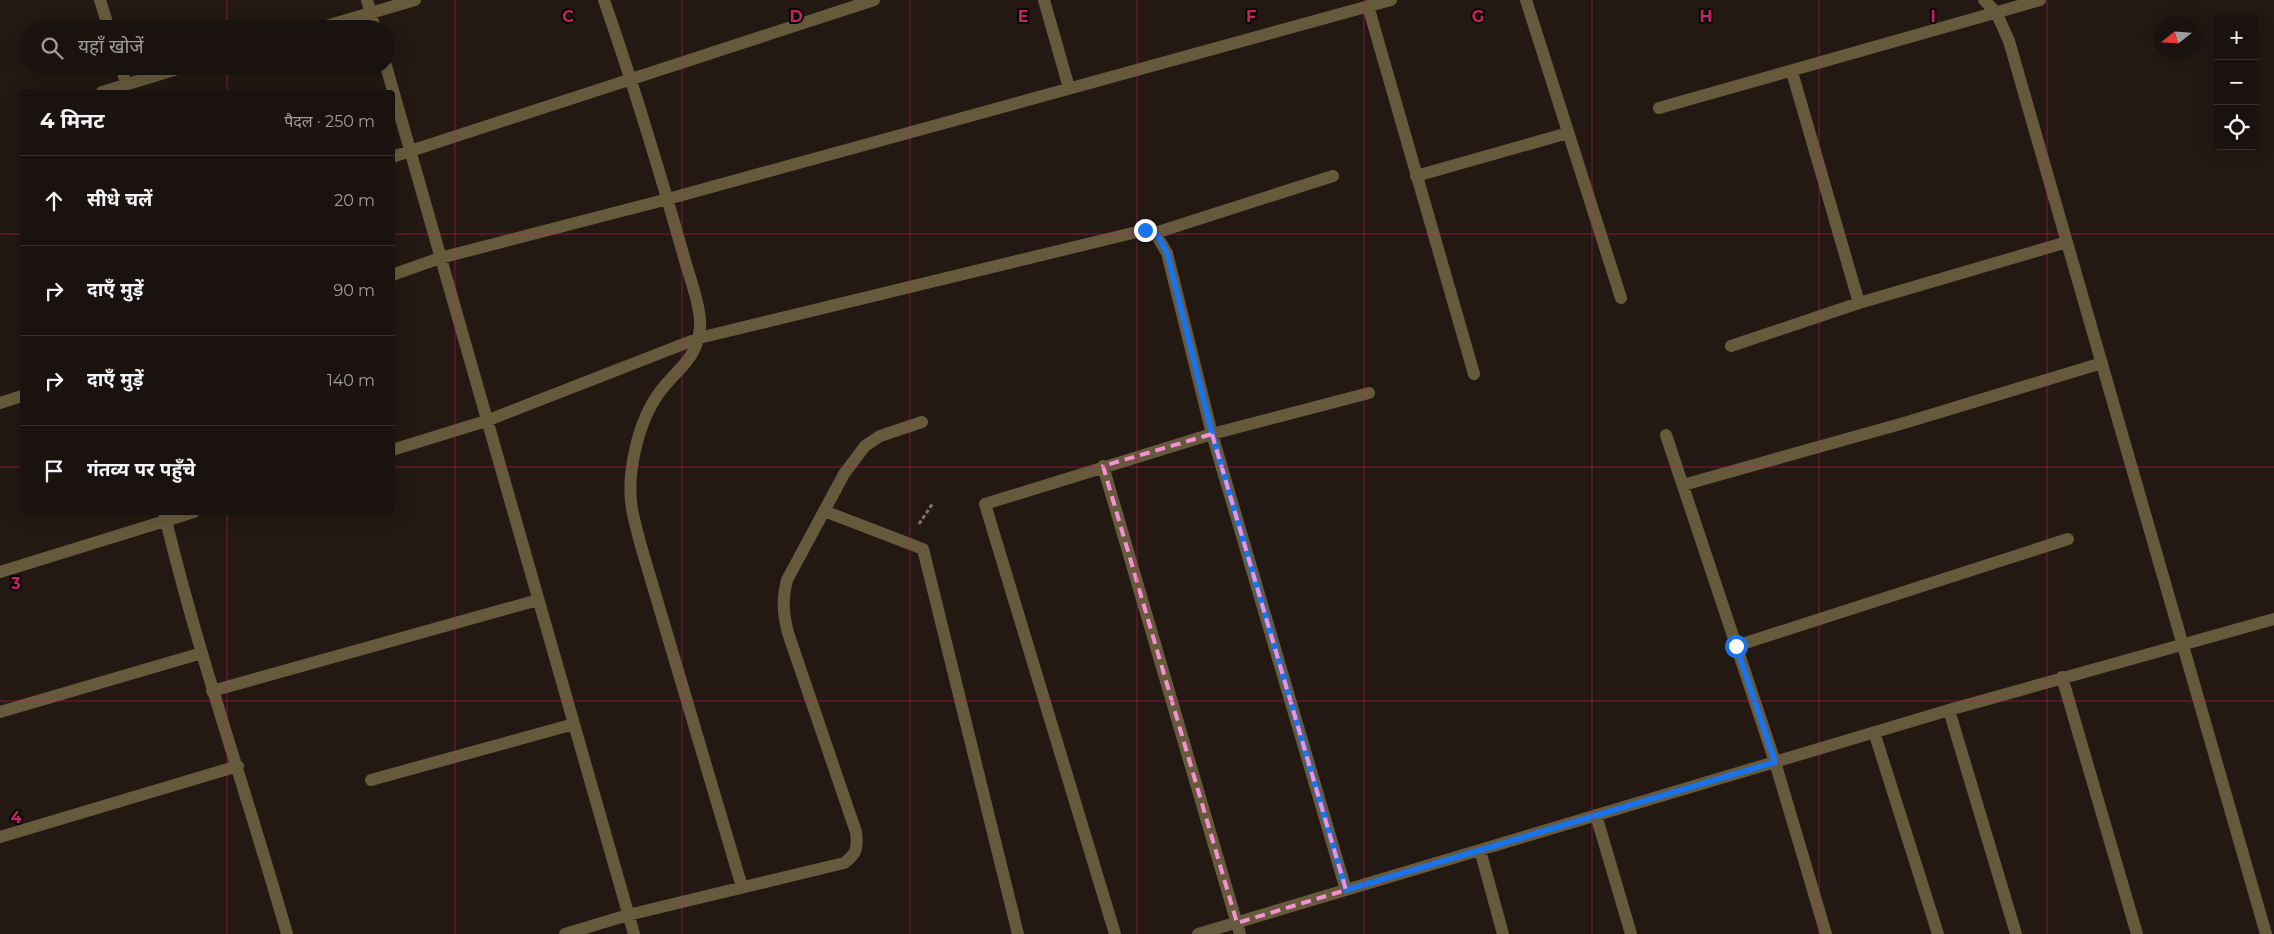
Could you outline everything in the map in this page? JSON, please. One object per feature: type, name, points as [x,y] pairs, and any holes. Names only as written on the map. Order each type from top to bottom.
[{"type":"street","points":[[100,0],[106,20]]},
{"type":"street","points":[[367,0],[372,20]]},
{"type":"street","points":[[346,20],[415,0]]},
{"type":"street","points":[[604,0],[632,80],[668,199],[696,302],[700,324],[699,338],[694,354],[658,394],[643,424],[634,453],[630,486],[632,508],[644,555],[742,887]]},
{"type":"street","points":[[395,155],[874,0]]},
{"type":"street","points":[[1044,0],[1069,88]]},
{"type":"street","points":[[395,274],[440,258],[668,199],[1391,0]]},
{"type":"street","points":[[1526,0],[1621,298]]},
{"type":"street","points":[[1984,0],[1996,12],[2009,41],[2266,934]]},
{"type":"street","points":[[1659,108],[1792,72],[2040,0]]},
{"type":"street","points":[[1368,6],[1474,374]]},
{"type":"street","points":[[1792,72],[1859,303]]},
{"type":"street","points":[[124,75],[126,84]]},
{"type":"street","points":[[108,90],[156,75]]},
{"type":"street","points":[[389,75],[393,90]]},
{"type":"street","points":[[395,98],[634,934]]},
{"type":"street","points":[[1416,176],[1568,133]]},
{"type":"street","points":[[395,449],[486,421],[699,338],[1145,230],[1156,233],[1333,176]]},
{"type":"street","points":[[1156,233],[1167,253],[1212,434],[1346,890]]},
{"type":"street","points":[[1731,346],[1859,303],[2068,242]]},
{"type":"street","points":[[1683,485],[1904,423],[2102,363]]},
{"type":"street","points":[[1115,934],[985,504],[1103,466],[1212,434],[1369,393]]},
{"type":"street","points":[[0,403],[20,397]]},
{"type":"street","points":[[565,934],[628,915],[844,863],[854,856],[858,846],[856,832],[788,632],[783,612],[783,597],[787,580],[844,474],[866,446],[887,433],[922,422]]},
{"type":"street","points":[[1666,434],[1775,762],[1826,934]]},
{"type":"street","points":[[1103,466],[1239,928]]},
{"type":"street","points":[[824,511],[923,548],[1018,934]]},
{"type":"street","points":[[0,572],[165,517],[212,691],[238,766],[287,934]]},
{"type":"street","points":[[1736,646],[2068,539]]},
{"type":"street","points":[[212,691],[538,600]]},
{"type":"street","points":[[1198,934],[1239,928],[1346,890],[1874,732],[2062,677],[2274,619]]},
{"type":"street","points":[[0,712],[202,653]]},
{"type":"street","points":[[2062,677],[2137,934]]},
{"type":"street","points":[[1949,710],[2016,934]]},
{"type":"street","points":[[371,780],[574,724]]},
{"type":"street","points":[[1874,732],[1938,934]]},
{"type":"street","points":[[0,837],[238,766]]},
{"type":"street","points":[[1596,815],[1631,934]]},
{"type":"street","points":[[1480,850],[1503,934]]},
{"type":"path","points":[[918,526],[933,503]]},
{"type":"highlighted area","points":[[1212,434],[1346,890],[1237,923],[1103,466]]},
{"type":"route","points":[[1145,230],[1156,233],[1167,253],[1212,434],[1346,890],[1775,762],[1736,646]]}]
